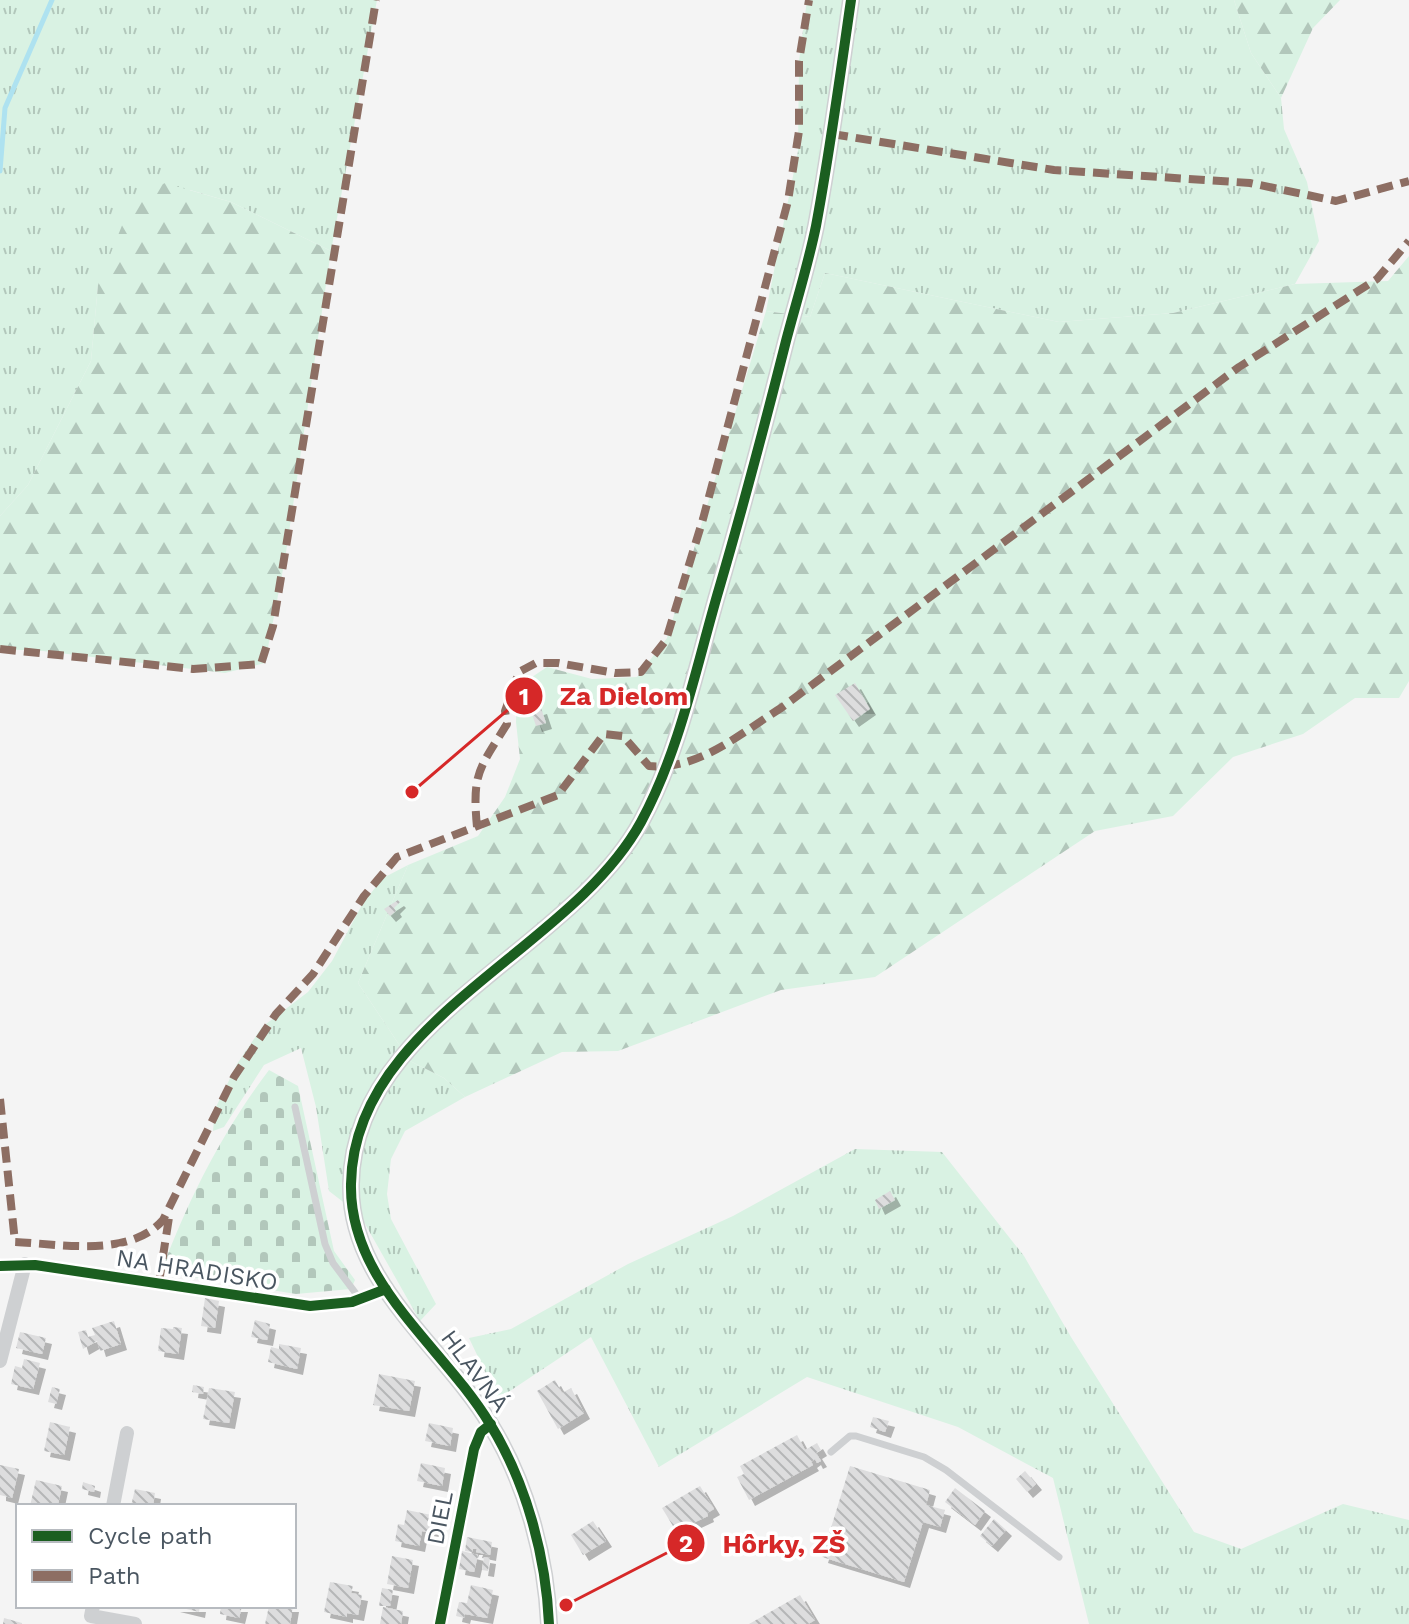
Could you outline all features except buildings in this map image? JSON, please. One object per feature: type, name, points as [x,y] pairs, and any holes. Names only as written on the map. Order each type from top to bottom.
[{"type":"street","name":"HLAVNÁ","points":[[549,1624],[544,1573],[525,1502],[509,1460],[491,1424],[467,1388],[386,1289],[370,1265],[359,1238],[351,1183],[358,1134],[384,1079],[407,1049],[545,928],[617,858],[639,826],[668,768],[750,484],[815,229],[851,0]]},
{"type":"street","name":"NA HRADISKO","points":[[0,1266],[25,1264],[310,1306],[360,1299],[386,1289]]},
{"type":"street","points":[[0,1361],[25,1264]]},
{"type":"street","name":"DIEL","points":[[440,1624],[474,1449],[481,1432],[491,1424]]},
{"type":"street","points":[[113,1504],[127,1433]]},
{"type":"street","points":[[93,1608],[91,1616],[135,1624]]},
{"type":"lane","points":[[295,1107],[325,1244],[333,1263],[360,1299]]},
{"type":"lane","points":[[831,1452],[850,1436],[856,1436],[924,1457],[946,1470],[1059,1557]]},
{"type":"green space","points":[[0,0],[377,0],[331,251],[231,202],[190,190],[98,285],[91,361],[28,485],[0,516]]},
{"type":"green space","points":[[807,0],[1234,0],[1251,53],[1281,98],[1284,129],[1307,182],[1319,241],[1295,284],[1173,313],[1059,322],[825,273],[810,317],[766,311],[798,151],[799,61]]},
{"type":"green space","points":[[1234,0],[1340,0],[1313,28],[1281,98],[1251,53]]},
{"type":"green space","points":[[165,183],[231,202],[331,251],[285,559],[265,663],[225,673],[43,651],[0,649],[0,516],[28,485],[91,361],[98,285],[123,223],[142,194]]},
{"type":"green space","points":[[1409,256],[1409,681],[1399,698],[1355,698],[1303,734],[1233,757],[1173,816],[1095,831],[875,977],[781,990],[618,1051],[562,1052],[465,1097],[444,1078],[410,1061],[358,983],[408,865],[478,836],[505,797],[520,759],[516,722],[517,687],[547,667],[592,679],[637,677],[667,638],[766,311],[810,317],[825,273],[1059,322],[1173,313],[1295,284],[1388,281]]},
{"type":"green space","points":[[408,865],[358,983],[410,1061],[444,1078],[465,1097],[405,1131],[391,1159],[387,1194],[391,1219],[436,1304],[420,1321],[360,1215],[329,1191],[316,1107],[301,1048],[264,1065],[224,1127],[213,1131],[215,1109],[237,1064],[262,1027],[308,992],[332,961],[363,903],[383,878]]},
{"type":"green space","points":[[269,1070],[298,1086],[334,1251],[355,1280],[351,1289],[296,1294],[161,1272],[208,1167]]},
{"type":"green space","points":[[855,1149],[942,1152],[1024,1256],[1071,1337],[1194,1532],[1241,1549],[1343,1504],[1409,1520],[1409,1624],[1089,1624],[1053,1478],[958,1427],[807,1377],[659,1467],[591,1337],[498,1399],[469,1338],[511,1329],[628,1264],[733,1216]]},
{"type":"waterway","points":[[0,171],[5,108],[52,0]]},
{"type":"marked path","points":[[0,649],[193,669],[261,664],[273,626],[376,0]]},
{"type":"marked path","points":[[477,827],[477,783],[490,751],[507,724],[505,711],[519,672],[536,663],[558,663],[615,673],[641,672],[666,640],[703,519],[788,201],[799,131],[799,61],[809,0]]},
{"type":"marked path","points":[[832,134],[1054,170],[1250,183],[1336,201],[1409,181]]},
{"type":"marked path","points":[[0,1099],[15,1242],[94,1246],[132,1240],[149,1232],[163,1220],[234,1077],[276,1014],[313,974],[364,896],[397,857],[558,795],[604,734],[623,736],[649,766],[685,763],[735,739],[1239,367],[1377,279],[1409,241]]},
{"type":"marked path","points":[[159,1282],[170,1211]]},
{"type":"cycle path","points":[[549,1624],[539,1546],[524,1495],[503,1446],[470,1395],[402,1312],[365,1252],[354,1220],[351,1184],[361,1127],[387,1077],[425,1032],[566,910],[608,868],[641,822],[655,795],[686,708],[809,255],[826,170],[851,0]]},
{"type":"cycle path","points":[[0,1266],[35,1265],[310,1306],[352,1302],[386,1289]]},
{"type":"cycle path","points":[[440,1624],[474,1449],[481,1432],[491,1424]]},
{"type":"place","name":"Za Dielom","points":[[412,792]]},
{"type":"place","name":"Hôrky, ZŠ","points":[[566,1605]]}]
